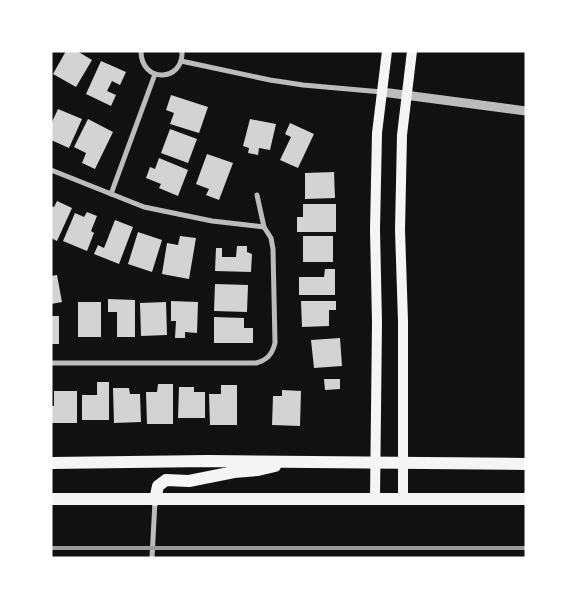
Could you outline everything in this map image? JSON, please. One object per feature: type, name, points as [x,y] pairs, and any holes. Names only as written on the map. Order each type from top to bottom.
[{"type":"main road","points":[[376,499],[377,322],[375,230],[377,133],[387,51]]},
{"type":"main road","points":[[403,499],[403,321],[400,230],[402,135],[412,51]]},
{"type":"main road","points":[[51,464],[208,461],[526,464]]},
{"type":"main road","points":[[155,500],[158,486],[166,480],[189,481],[234,472],[258,470],[289,462]]},
{"type":"main road","points":[[51,499],[526,499]]},
{"type":"street","points":[[141,51],[142,63],[145,68],[155,74],[168,74],[178,67],[182,51]]},
{"type":"street","points":[[181,61],[295,84],[382,92],[526,111]]},
{"type":"street","points":[[111,194],[155,74]]},
{"type":"street","points":[[51,170],[144,207],[212,221],[264,227]]},
{"type":"street","points":[[51,363],[256,364],[267,359],[275,343],[274,259],[271,238],[264,227],[257,195]]},
{"type":"street","points":[[152,558],[155,500]]},
{"type":"building","points":[[66,51],[77,51],[92,60],[76,87],[53,74]]},
{"type":"building","points":[[101,61],[126,72],[120,85],[112,81],[107,91],[116,95],[111,106],[86,94]]},
{"type":"building","points":[[171,95],[208,107],[199,133],[170,124],[174,113],[166,110]]},
{"type":"building","points":[[58,109],[82,119],[69,148],[51,140],[51,124]]},
{"type":"building","points":[[88,119],[113,132],[95,169],[82,163],[86,153],[74,147]]},
{"type":"building","points":[[250,119],[276,124],[270,150],[259,148],[258,155],[248,153],[249,148],[243,146]]},
{"type":"building","points":[[290,123],[314,134],[298,168],[280,160],[291,137],[285,134]]},
{"type":"building","points":[[170,129],[197,139],[188,163],[161,153]]},
{"type":"building","points":[[207,154],[233,163],[219,200],[206,195],[209,189],[196,184]]},
{"type":"building","points":[[159,158],[188,170],[178,196],[159,188],[161,184],[146,178],[150,167],[155,169]]},
{"type":"building","points":[[334,172],[335,198],[305,199],[305,173]]},
{"type":"building","points":[[57,201],[72,208],[57,241],[51,238],[51,206],[54,207]]},
{"type":"building","points":[[303,204],[336,204],[336,232],[297,232],[297,217],[303,217]]},
{"type":"building","points":[[87,212],[97,216],[91,231],[94,233],[87,251],[63,241],[75,213],[84,217]]},
{"type":"building","points":[[115,220],[133,227],[119,264],[94,254],[98,245],[104,248]]},
{"type":"building","points":[[138,232],[162,240],[152,272],[128,264]]},
{"type":"building","points":[[180,236],[196,238],[189,279],[162,274],[167,243],[178,245]]},
{"type":"building","points":[[303,236],[333,236],[333,262],[303,262]]},
{"type":"building","points":[[237,246],[247,246],[247,252],[252,254],[251,272],[215,271],[216,248],[222,248],[222,257],[236,257]]},
{"type":"building","points":[[325,269],[335,269],[335,295],[299,295],[299,277],[324,277]]},
{"type":"building","points":[[57,275],[62,302],[51,304],[51,276]]},
{"type":"building","points":[[215,284],[248,285],[247,312],[214,311]]},
{"type":"building","points":[[108,299],[135,300],[135,337],[117,337],[117,312],[108,312]]},
{"type":"building","points":[[171,301],[198,302],[197,333],[185,332],[185,338],[175,338],[176,321],[171,321]]},
{"type":"building","points":[[301,301],[336,301],[336,310],[329,310],[329,326],[302,327]]},
{"type":"building","points":[[78,302],[101,302],[101,337],[78,337]]},
{"type":"building","points":[[166,302],[167,335],[141,336],[140,303]]},
{"type":"building","points":[[51,316],[59,316],[59,344],[51,344]]},
{"type":"building","points":[[214,317],[244,318],[244,328],[253,328],[253,343],[214,343]]},
{"type":"building","points":[[340,338],[342,366],[314,368],[311,340]]},
{"type":"building","points":[[324,379],[340,379],[340,389],[325,390]]},
{"type":"building","points":[[97,382],[109,382],[109,420],[82,420],[82,395],[97,395]]},
{"type":"building","points":[[158,384],[173,384],[173,424],[147,424],[146,392],[157,392]]},
{"type":"building","points":[[221,385],[237,385],[237,425],[210,425],[209,394],[221,394]]},
{"type":"building","points":[[179,387],[194,387],[194,392],[205,392],[205,418],[178,418]]},
{"type":"building","points":[[113,388],[129,388],[130,394],[140,394],[141,422],[114,423]]},
{"type":"building","points":[[282,390],[301,391],[300,426],[272,425],[273,396],[282,396]]},
{"type":"building","points":[[54,391],[77,391],[77,423],[51,423],[51,406],[54,406]]},
{"type":"railway","points":[[51,548],[526,548]]}]
